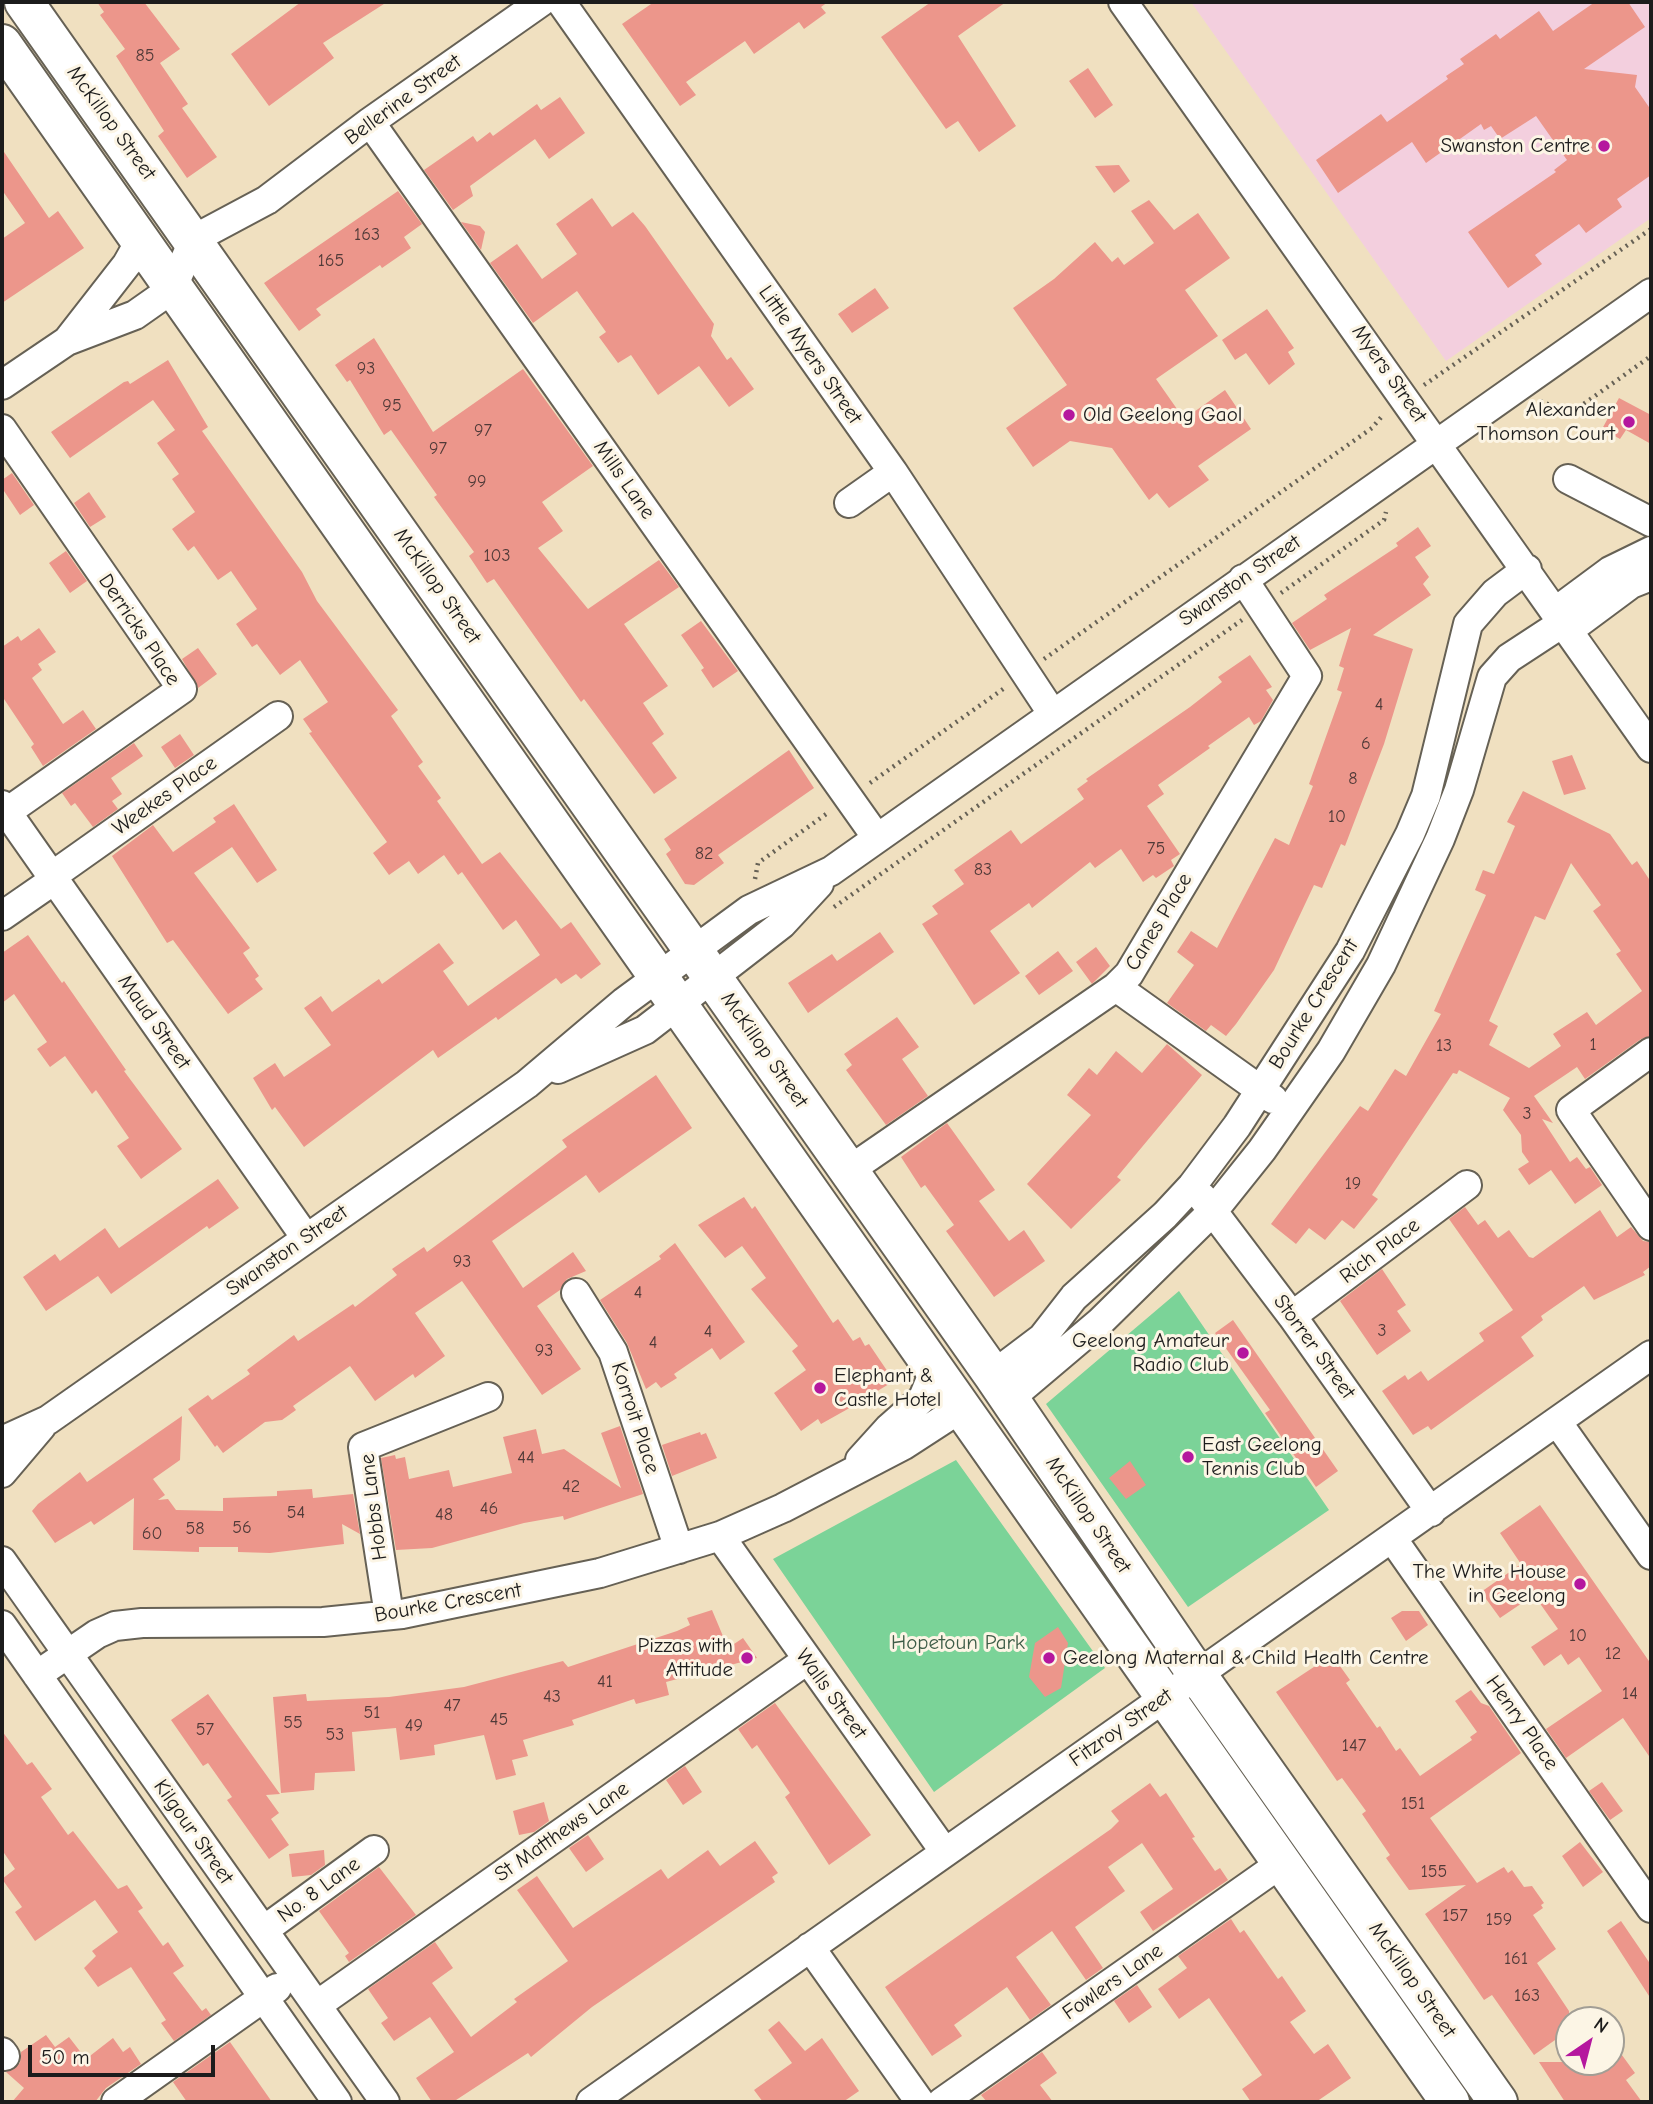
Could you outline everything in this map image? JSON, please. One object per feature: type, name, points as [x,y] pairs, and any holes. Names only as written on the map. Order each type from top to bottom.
[{"type":"highway","name":"McKillop Street","points":[[24,2],[1001,1387],[1198,1676],[1498,2102]]},
{"type":"highway","name":"McKillop Street","points":[[2,44],[1450,2102]]},
{"type":"highway","points":[[961,1332],[973,1387],[970,1398],[961,1408]]},
{"type":"street","name":"Bellerine Street","points":[[202,251],[370,122],[541,2]]},
{"type":"street","name":"Little Myers Street","points":[[561,2],[892,472],[1052,713]]},
{"type":"street","name":"Myers Street","points":[[1123,2],[1438,443],[1651,748]]},
{"type":"street","name":"Mills Lane","points":[[370,122],[877,838]]},
{"type":"street","points":[[67,341],[127,264],[140,241]]},
{"type":"street","points":[[2,385],[67,341],[135,315],[172,289],[202,251]]},
{"type":"street","name":"Swanston Street","points":[[2,1441],[48,1420],[527,1084],[704,964],[782,924],[831,871],[1651,293]]},
{"type":"street","name":"Derricks Place","points":[[2,429],[182,689],[4,809]]},
{"type":"street","points":[[849,503],[892,472]]},
{"type":"street","points":[[1568,479],[1651,522]]},
{"type":"street","points":[[1563,621],[1610,571],[1651,551]]},
{"type":"street","name":"Bourke Crescent","points":[[1001,1387],[1074,1297],[1130,1250],[1192,1186],[1260,1090],[1350,951],[1426,796],[1468,624],[1495,593],[1527,569]]},
{"type":"street","points":[[1563,621],[1651,576]]},
{"type":"street","name":"Canes Place","points":[[848,1171],[1116,987],[1129,974],[1306,679],[1306,671],[1243,579]]},
{"type":"street","name":"Bourke Crescent","points":[[1001,1387],[1100,1322],[1214,1210],[1262,1150],[1331,1051],[1398,931],[1459,790],[1474,743],[1485,692],[1492,677],[1509,658],[1563,621]]},
{"type":"street","name":"Weekes Place","points":[[2,916],[278,716]]},
{"type":"street","name":"Maud Street","points":[[4,809],[306,1238]]},
{"type":"street","points":[[1116,987],[1289,1112]]},
{"type":"street","points":[[1651,1052],[1572,1110],[1651,1226]]},
{"type":"street","name":"Rich Place","points":[[1292,1316],[1467,1185]]},
{"type":"street","name":"Storrer Street","points":[[1192,1186],[1214,1210],[1292,1316],[1431,1512]]},
{"type":"street","name":"Korroit Place","points":[[576,1293],[613,1352],[679,1549]]},
{"type":"street","name":"Fitzroy Street","points":[[591,2102],[1651,1355]]},
{"type":"street","name":"Bourke Crescent","points":[[852,1470],[889,1428],[923,1398],[930,1381],[931,1364]]},
{"type":"street","name":"Hobbs Lane","points":[[389,1615],[363,1447],[488,1397]]},
{"type":"street","name":"Bourke Crescent","points":[[37,1675],[97,1634],[115,1626],[142,1623],[323,1622],[389,1615],[548,1585],[679,1549],[720,1536],[783,1508],[904,1445],[961,1408]]},
{"type":"street","name":"Swanston Street","points":[[2,1473],[48,1420]]},
{"type":"street","points":[[1558,1423],[1651,1555]]},
{"type":"street","name":"Walls Street","points":[[720,1536],[944,1852]]},
{"type":"street","name":"Henry Place","points":[[1392,1538],[1651,1908]]},
{"type":"street","name":"Kilgour Street","points":[[2,1561],[385,2102]]},
{"type":"street","name":"Kilgour Street","points":[[2,1625],[337,2102]]},
{"type":"street","name":"St Matthews Lane","points":[[317,2005],[807,1660]]},
{"type":"street","name":"No. 8 Lane","points":[[264,1930],[374,1850]]},
{"type":"street","name":"Fowlers Lane","points":[[942,2102],[1283,1862]]},
{"type":"street","points":[[810,1947],[920,2102]]},
{"type":"street","points":[[116,2102],[295,1976]]},
{"type":"path","points":[[1429,380],[1651,229]]},
{"type":"path","points":[[1571,413],[1651,356]]},
{"type":"path","points":[[1047,657],[1372,428],[1382,416]]},
{"type":"path","points":[[829,909],[841,905],[1384,520],[1393,473]]},
{"type":"path","points":[[758,863],[1005,687]]},
{"type":"shaded area","points":[[1191,2],[1651,2],[1651,218],[1446,361]]},
{"type":"green space","name":"East Geelong Tennis Club","points":[[1179,1291],[1329,1510],[1188,1607],[1046,1404]]},
{"type":"green space","name":"Hopetoun Park","points":[[956,1460],[1105,1668],[934,1792],[773,1559]]},
{"type":"building","points":[[97,2],[144,2],[180,49],[160,63],[188,104],[182,108],[217,157],[187,178],[158,136],[164,131],[116,56],[125,49],[100,15],[104,12]]},
{"type":"building","points":[[301,2],[387,2],[323,43],[334,58],[269,106],[231,54]]},
{"type":"building","points":[[654,2],[828,2],[821,7],[826,13],[804,29],[799,22],[754,54],[745,41],[686,82],[696,95],[680,106],[622,24]]},
{"type":"building","points":[[931,2],[1006,2],[958,36],[1016,126],[979,152],[958,121],[946,129],[881,37]]},
{"type":"building","name":"Swanston Centre","points":[[1595,2],[1628,2],[1645,27],[1584,69],[1637,75],[1635,87],[1651,110],[1651,175],[1617,199],[1622,207],[1586,233],[1579,224],[1535,255],[1542,264],[1508,288],[1468,232],[1556,172],[1554,170],[1567,160],[1536,116],[1500,139],[1491,126],[1484,130],[1481,124],[1426,163],[1412,142],[1338,193],[1316,160],[1381,114],[1387,122],[1448,79],[1446,76],[1464,64],[1460,59],[1496,34],[1500,39],[1539,11],[1553,31]]},
{"type":"building","points":[[1088,68],[1113,105],[1095,118],[1069,81]]},
{"type":"building","points":[[560,97],[585,133],[549,159],[535,139],[470,186],[473,196],[453,210],[424,170],[473,136],[477,142],[490,132],[493,136],[537,104],[541,110]]},
{"type":"building","points":[[2,149],[49,218],[58,211],[84,248],[2,303],[2,239],[25,223],[2,190]]},
{"type":"building","points":[[1119,165],[1130,181],[1114,193],[1095,166]]},
{"type":"building","points":[[398,191],[422,224],[404,237],[411,248],[382,268],[380,265],[316,309],[321,315],[299,331],[264,283]]},
{"type":"building","points":[[592,198],[612,227],[633,212],[645,226],[714,324],[711,336],[727,360],[731,357],[754,389],[729,407],[699,366],[658,395],[631,355],[618,363],[599,337],[606,332],[577,291],[533,323],[490,263],[517,244],[542,279],[577,254],[556,224]]},
{"type":"building","name":"Old Geelong Gaol","points":[[1149,200],[1174,230],[1198,213],[1230,258],[1185,290],[1218,336],[1156,379],[1184,419],[1225,390],[1251,429],[1198,466],[1209,480],[1169,508],[1157,493],[1149,500],[1112,448],[1070,441],[1033,467],[1006,428],[1067,385],[1013,308],[1054,279],[1095,242],[1112,262],[1118,257],[1124,265],[1154,243],[1131,211]]},
{"type":"building","points":[[461,222],[480,226],[485,232],[481,250]]},
{"type":"building","points":[[875,288],[889,308],[852,333],[838,314]]},
{"type":"building","points":[[1267,309],[1294,348],[1288,352],[1295,364],[1269,385],[1246,353],[1235,360],[1222,340]]},
{"type":"building","points":[[374,338],[433,432],[523,369],[593,466],[542,502],[563,531],[538,548],[588,609],[659,560],[679,587],[624,624],[668,686],[643,703],[664,734],[652,743],[677,778],[654,794],[584,699],[581,702],[494,579],[487,583],[469,556],[474,552],[434,497],[437,495],[391,430],[384,435],[350,380],[347,382],[335,365]]},
{"type":"building","points":[[168,360],[208,427],[202,431],[302,572],[317,601],[398,710],[391,716],[423,762],[418,766],[441,798],[437,801],[482,864],[500,852],[561,929],[571,922],[601,964],[581,979],[576,974],[561,984],[556,978],[498,1020],[496,1017],[438,1058],[433,1050],[304,1147],[275,1107],[272,1110],[253,1078],[275,1063],[284,1077],[331,1045],[304,1008],[321,996],[332,1012],[379,979],[382,984],[439,943],[454,963],[443,971],[468,1006],[540,955],[516,920],[503,930],[462,872],[458,875],[444,855],[418,874],[409,861],[389,875],[373,853],[387,842],[309,733],[312,732],[303,719],[328,702],[300,660],[280,675],[257,644],[252,647],[236,624],[257,609],[231,571],[218,580],[194,546],[188,551],[172,529],[195,512],[172,479],[179,474],[157,443],[175,430],[153,400],[70,458],[51,432],[124,382],[128,381],[130,384]]},
{"type":"building","name":"Alexander Thomson Court","points":[[1619,398],[1651,415],[1651,444],[1626,430],[1620,439],[1602,429]]},
{"type":"building","points":[[12,473],[34,505],[20,515],[2,488],[2,480]]},
{"type":"building","points":[[89,492],[106,517],[90,527],[74,503]]},
{"type":"building","points":[[1418,527],[1431,546],[1415,557],[1429,577],[1423,584],[1431,595],[1373,635],[1413,649],[1384,744],[1345,846],[1341,844],[1322,888],[1314,885],[1274,970],[1236,1024],[1226,1036],[1211,1025],[1206,1031],[1167,1003],[1194,965],[1177,952],[1191,931],[1217,948],[1275,838],[1289,845],[1313,786],[1309,784],[1342,692],[1337,690],[1344,668],[1339,666],[1351,628],[1310,650],[1292,623],[1327,599],[1324,595],[1398,546],[1396,543]]},
{"type":"building","points":[[66,551],[87,581],[70,593],[49,563]]},
{"type":"building","points":[[701,621],[738,671],[713,688],[701,670],[704,668],[681,635]]},
{"type":"building","points":[[39,628],[56,652],[38,664],[42,670],[32,678],[63,724],[83,710],[96,729],[43,766],[31,747],[34,744],[2,696],[2,647],[18,636],[21,641]]},
{"type":"building","points":[[198,648],[217,674],[198,688],[182,659]]},
{"type":"building","points":[[1250,655],[1272,687],[1266,690],[1273,700],[1261,721],[1254,725],[1249,717],[1208,746],[1210,748],[1158,785],[1164,794],[1147,806],[1180,854],[1171,860],[1174,866],[1156,878],[1153,875],[1143,882],[1121,849],[1095,868],[1090,862],[1032,908],[1029,903],[990,931],[1020,973],[974,1005],[922,924],[938,914],[932,906],[964,884],[954,870],[1011,830],[1021,844],[1084,799],[1077,789],[1088,781],[1086,779],[1190,707],[1222,682],[1218,677]]},
{"type":"building","points":[[180,734],[194,755],[175,768],[161,747]]},
{"type":"building","points":[[134,743],[143,756],[111,778],[122,794],[112,801],[118,809],[93,827],[75,803],[71,806],[62,793]]},
{"type":"building","points":[[789,750],[814,788],[718,855],[724,863],[694,885],[685,884],[666,854],[671,850],[664,839]]},
{"type":"building","points":[[1572,755],[1586,789],[1564,795],[1552,761]]},
{"type":"building","points":[[1523,791],[1610,834],[1632,865],[1637,861],[1651,882],[1651,1036],[1641,1039],[1585,1079],[1577,1067],[1534,1096],[1553,1123],[1542,1119],[1570,1162],[1577,1157],[1586,1169],[1590,1167],[1602,1185],[1575,1204],[1551,1170],[1529,1185],[1518,1169],[1529,1162],[1522,1152],[1521,1135],[1503,1110],[1510,1098],[1459,1070],[1457,1074],[1453,1073],[1372,1195],[1378,1199],[1354,1229],[1342,1220],[1325,1240],[1309,1228],[1296,1244],[1271,1224],[1360,1106],[1368,1111],[1395,1069],[1406,1076],[1441,1014],[1434,1011],[1486,895],[1475,890],[1483,870],[1494,874],[1515,826],[1507,822]],"holes":[[[1571,863],[1601,905],[1593,911],[1621,951],[1616,954],[1642,991],[1596,1025],[1587,1012],[1553,1034],[1561,1046],[1529,1068],[1489,1045],[1498,1026],[1489,1021],[1535,916],[1545,920]]]},
{"type":"building","points":[[234,804],[277,870],[257,883],[232,847],[194,873],[250,948],[243,953],[259,976],[255,979],[263,989],[228,1014],[173,940],[167,943],[112,856],[153,825],[173,852],[216,822],[213,818]]},
{"type":"building","points":[[880,932],[894,952],[808,1013],[788,983],[832,954],[837,961]]},
{"type":"building","points":[[28,935],[62,983],[64,981],[126,1070],[124,1071],[182,1149],[141,1179],[117,1146],[129,1138],[96,1090],[92,1094],[65,1056],[50,1067],[37,1049],[47,1042],[14,994],[2,1003],[2,953]]},
{"type":"building","points":[[1096,947],[1110,966],[1092,984],[1076,962]]},
{"type":"building","points":[[1058,951],[1073,971],[1039,995],[1025,976]]},
{"type":"building","points":[[897,1017],[919,1047],[902,1059],[928,1096],[886,1125],[846,1070],[852,1065],[844,1054]]},
{"type":"building","points":[[1167,1044],[1202,1075],[1117,1177],[1121,1180],[1071,1229],[1027,1184],[1091,1115],[1067,1095],[1089,1068],[1097,1075],[1116,1051],[1142,1073]]},
{"type":"building","points":[[656,1075],[692,1128],[599,1193],[586,1175],[492,1241],[523,1288],[573,1252],[586,1271],[567,1279],[560,1290],[537,1306],[581,1369],[542,1395],[462,1281],[415,1313],[445,1356],[415,1378],[413,1374],[375,1401],[350,1366],[293,1406],[296,1410],[282,1420],[265,1422],[223,1453],[217,1445],[215,1447],[188,1409],[208,1395],[212,1400],[250,1374],[247,1370],[294,1335],[298,1341],[353,1304],[355,1307],[397,1275],[392,1269],[424,1247],[427,1252],[464,1225],[567,1147],[562,1140]]},
{"type":"building","points":[[947,1123],[995,1190],[979,1201],[1009,1241],[1024,1230],[1045,1261],[994,1297],[946,1231],[954,1225],[925,1185],[921,1188],[901,1157]]},
{"type":"building","points":[[218,1179],[239,1208],[209,1229],[207,1226],[111,1294],[98,1276],[46,1311],[23,1277],[55,1254],[60,1261],[105,1228],[119,1248]]},
{"type":"building","points":[[744,1197],[752,1209],[755,1206],[833,1323],[838,1319],[853,1341],[860,1337],[865,1346],[869,1344],[894,1381],[821,1424],[818,1419],[801,1431],[774,1393],[806,1370],[792,1351],[798,1346],[751,1289],[766,1278],[742,1246],[725,1258],[698,1225]]},
{"type":"building","points":[[1465,1207],[1478,1225],[1485,1220],[1498,1238],[1509,1230],[1529,1257],[1533,1258],[1600,1210],[1617,1237],[1631,1227],[1643,1241],[1651,1242],[1651,1266],[1643,1272],[1645,1275],[1594,1300],[1584,1286],[1541,1316],[1543,1320],[1521,1337],[1534,1356],[1431,1430],[1428,1426],[1413,1435],[1382,1391],[1405,1375],[1408,1380],[1421,1371],[1428,1381],[1484,1341],[1479,1333],[1513,1310],[1449,1219]]},
{"type":"building","points":[[675,1243],[745,1342],[720,1360],[712,1348],[674,1374],[677,1378],[661,1388],[656,1382],[646,1389],[627,1343],[600,1300],[661,1259],[659,1256]]},
{"type":"building","points":[[1382,1269],[1406,1305],[1397,1311],[1411,1331],[1377,1355],[1340,1301]]},
{"type":"building","points":[[1233,1320],[1338,1471],[1316,1487],[1265,1413],[1270,1410],[1215,1333]]},
{"type":"building","points":[[182,1416],[180,1460],[153,1479],[165,1495],[158,1500],[168,1499],[176,1510],[223,1511],[223,1498],[277,1496],[277,1491],[312,1489],[313,1498],[353,1494],[360,1534],[342,1524],[344,1544],[270,1553],[238,1552],[238,1547],[199,1547],[199,1552],[133,1550],[134,1498],[94,1525],[91,1521],[55,1543],[32,1511],[38,1504],[80,1472],[87,1482]]},
{"type":"building","points":[[620,1426],[643,1494],[564,1520],[563,1516],[524,1523],[432,1548],[396,1550],[381,1458],[395,1455],[396,1459],[405,1457],[409,1479],[449,1470],[453,1487],[512,1473],[503,1437],[536,1429],[542,1454],[564,1449],[621,1488],[601,1433]]},
{"type":"building","points":[[700,1432],[701,1435],[706,1433],[717,1458],[672,1476],[662,1445]]},
{"type":"building","points":[[1130,1461],[1146,1485],[1126,1499],[1109,1478]]},
{"type":"building","points":[[1540,1505],[1651,1664],[1651,1759],[1623,1718],[1566,1758],[1546,1729],[1602,1691],[1579,1657],[1568,1665],[1561,1654],[1544,1666],[1531,1647],[1558,1629],[1534,1595],[1500,1618],[1481,1592],[1521,1564],[1500,1533]]},
{"type":"building","points":[[712,1610],[728,1648],[743,1638],[757,1658],[666,1682],[669,1695],[636,1704],[634,1699],[572,1720],[574,1725],[523,1740],[528,1756],[512,1760],[516,1775],[496,1780],[484,1735],[434,1745],[435,1755],[400,1760],[396,1728],[352,1732],[355,1771],[315,1773],[314,1790],[281,1793],[273,1697],[306,1694],[307,1701],[389,1697],[464,1687],[563,1661],[568,1667],[677,1631],[690,1625],[687,1618]]},
{"type":"building","points":[[1402,1611],[1419,1611],[1428,1625],[1406,1641],[1391,1618]]},
{"type":"building","name":"Geelong Maternal & Child Health Centre","points":[[1058,1627],[1068,1643],[1061,1688],[1045,1697],[1029,1677],[1035,1643]]},
{"type":"building","points":[[1332,1655],[1350,1680],[1346,1683],[1377,1728],[1380,1726],[1396,1751],[1400,1748],[1420,1776],[1472,1740],[1470,1737],[1477,1732],[1455,1701],[1471,1690],[1481,1703],[1489,1706],[1521,1753],[1430,1818],[1477,1883],[1504,1867],[1508,1873],[1512,1870],[1524,1887],[1532,1886],[1544,1903],[1541,1905],[1543,1908],[1533,1915],[1556,1949],[1537,1963],[1566,2006],[1555,2006],[1555,2040],[1534,2055],[1492,1995],[1484,2000],[1425,1914],[1466,1885],[1409,1890],[1386,1858],[1390,1855],[1362,1814],[1366,1811],[1342,1778],[1337,1781],[1276,1692]]},
{"type":"building","points":[[208,1694],[280,1794],[266,1795],[279,1813],[271,1819],[289,1845],[269,1859],[227,1800],[232,1797],[208,1763],[203,1766],[171,1720]]},
{"type":"building","points":[[775,1703],[871,1835],[829,1865],[785,1797],[790,1793],[757,1745],[752,1749],[738,1729]]},
{"type":"building","points":[[2,1731],[27,1765],[32,1762],[52,1789],[41,1797],[68,1835],[73,1831],[118,1889],[127,1885],[143,1908],[138,1911],[163,1946],[168,1942],[184,1966],[173,1973],[202,2011],[206,2008],[211,2015],[174,2041],[161,2023],[166,2020],[131,1967],[98,1987],[84,1968],[96,1956],[92,1951],[118,1932],[95,1900],[35,1941],[15,1912],[22,1907],[2,1879],[15,1869],[2,1850]]},
{"type":"building","points":[[685,1766],[702,1792],[683,1805],[666,1780]]},
{"type":"building","points":[[1602,1782],[1623,1811],[1610,1820],[1589,1791]]},
{"type":"building","points":[[1150,1783],[1160,1797],[1166,1793],[1215,1871],[1220,1868],[1228,1880],[1153,1931],[1140,1912],[1173,1889],[1142,1843],[1108,1867],[1125,1891],[1075,1927],[1103,1968],[1086,1980],[1052,1931],[1016,1957],[1051,2005],[1030,2020],[1007,1987],[954,2025],[962,2036],[932,2056],[885,1987],[1111,1829],[1119,1821],[1111,1811]]},
{"type":"building","points":[[544,1802],[549,1821],[534,1832],[519,1835],[513,1811]]},
{"type":"building","points":[[588,1835],[604,1859],[586,1872],[569,1848]]},
{"type":"building","points":[[755,1841],[778,1873],[772,1877],[775,1882],[592,2007],[531,2057],[528,2053],[453,2102],[432,2102],[416,2078],[454,2052],[430,2017],[394,2041],[381,2023],[388,2018],[368,1989],[435,1942],[453,1968],[432,1983],[471,2037],[517,2002],[514,1999],[568,1961],[517,1890],[537,1876],[573,1928],[661,1869],[668,1879],[708,1850],[720,1866]]},
{"type":"building","points":[[1580,1842],[1603,1872],[1583,1887],[1562,1856]]},
{"type":"building","points":[[324,1850],[325,1865],[311,1875],[292,1877],[289,1854]]},
{"type":"building","points":[[379,1867],[416,1915],[349,1962],[345,1956],[349,1953],[319,1911]]},
{"type":"building","points":[[1231,1919],[1240,1933],[1244,1930],[1278,1979],[1282,1976],[1306,2011],[1290,2022],[1314,2054],[1328,2044],[1351,2078],[1316,2102],[1251,2102],[1242,2089],[1262,2075],[1209,1998],[1179,2019],[1158,1989],[1187,1968],[1178,1956]]},
{"type":"building","points":[[1621,1921],[1651,1965],[1651,1999],[1607,1931]]},
{"type":"building","points":[[1137,1985],[1152,2007],[1129,2023],[1114,2001]]},
{"type":"building","points":[[779,2021],[805,2051],[822,2038],[859,2091],[843,2102],[763,2102],[754,2090],[792,2063],[768,2030]]},
{"type":"building","points":[[46,2035],[55,2047],[69,2037],[86,2059],[113,2038],[123,2052],[130,2047],[141,2064],[106,2088],[95,2102],[12,2102],[24,2088],[6,2072],[20,2063],[21,2052]]},
{"type":"building","points":[[230,2042],[272,2102],[187,2102],[173,2082]]},
{"type":"building","points":[[1042,2052],[1057,2073],[1040,2085],[1053,2102],[987,2102],[981,2095]]},
{"type":"building","points":[[1625,2059],[1635,2073],[1626,2080],[1642,2102],[1565,2102],[1539,2062],[1555,2062],[1555,2076],[1625,2076]]},
{"type":"place","name":"Swanston Centre","points":[[1604,146]]},
{"type":"place","name":"Old Geelong Gaol","points":[[1069,415]]},
{"type":"place","name":"Alexander Thomson Court","points":[[1629,422]]},
{"type":"place","name":"Geelong Amateur Radio Club","points":[[1243,1353]]},
{"type":"place","name":"Elephant & Castle Hotel","points":[[820,1388]]},
{"type":"place","name":"East Geelong Tennis Club","points":[[1188,1457]]},
{"type":"place","name":"The White House in Geelong","points":[[1580,1584]]},
{"type":"place","name":"Pizzas with Attitude","points":[[747,1658]]},
{"type":"place","name":"Geelong Maternal & Child Health Centre","points":[[1049,1658]]}]
